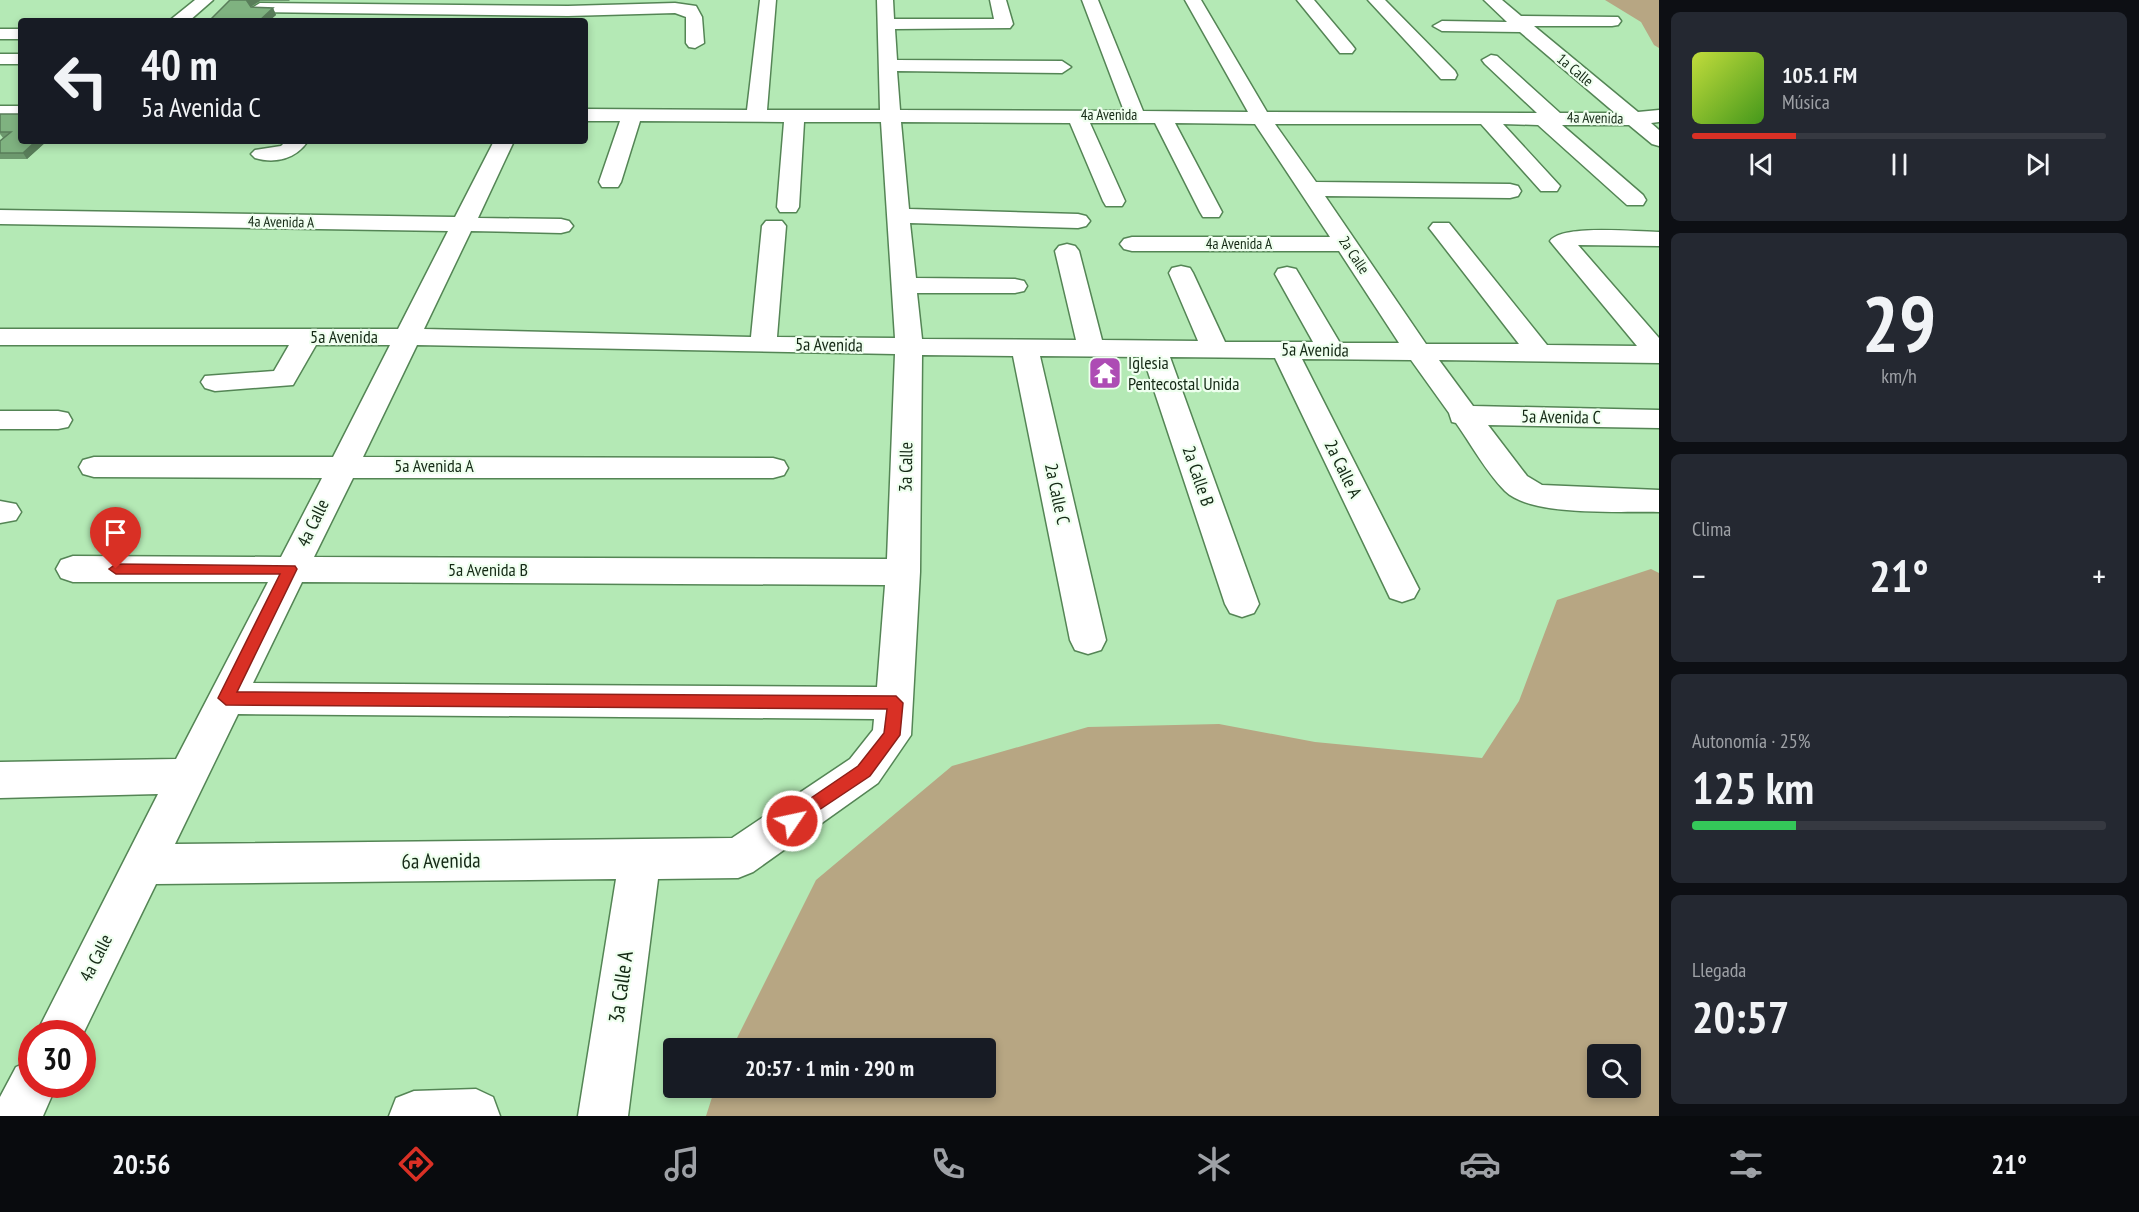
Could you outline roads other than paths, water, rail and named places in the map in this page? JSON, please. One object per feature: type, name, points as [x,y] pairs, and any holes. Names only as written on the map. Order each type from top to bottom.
[{"type":"street","points":[[182,18],[205,0]]},
{"type":"street","points":[[757,113],[768,0]]},
{"type":"street","points":[[886,12],[1004,24],[998,0]]},
{"type":"street","points":[[1090,0],[1135,116]]},
{"type":"street","name":"2a Calle","points":[[1193,0],[1260,116],[1462,415],[1516,484],[1534,495],[1551,498],[1659,501]]},
{"type":"street","points":[[1305,0],[1346,49]]},
{"type":"street","points":[[1376,0],[1448,75]]},
{"type":"street","name":"1a Calle","points":[[1492,0],[1659,140]]},
{"type":"street","points":[[249,18],[264,4],[568,11],[675,8],[690,10],[694,17],[694,43]]},
{"type":"street","name":"3a Calle","points":[[738,858],[864,771],[892,735],[896,703],[903,572],[909,346],[890,114],[890,65],[886,12]]},
{"type":"street","points":[[1442,26],[1612,21]]},
{"type":"street","points":[[0,34],[18,34]]},
{"type":"street","points":[[0,59],[18,59]]},
{"type":"street","points":[[1491,60],[1548,118],[1635,200]]},
{"type":"street","points":[[890,65],[1062,67]]},
{"type":"street","name":"4a Avenida","points":[[588,115],[757,113],[1633,119],[1659,116]]},
{"type":"street","points":[[610,182],[632,114]]},
{"type":"street","points":[[763,345],[795,114]]},
{"type":"street","points":[[1077,115],[1114,201]]},
{"type":"street","points":[[1161,116],[1211,212]]},
{"type":"street","points":[[1485,117],[1549,186]]},
{"type":"street","points":[[262,154],[287,152],[295,144]]},
{"type":"street","name":"4a Calle","points":[[65,1020],[341,465],[409,337],[503,144]]},
{"type":"street","points":[[1309,189],[1510,191]]},
{"type":"street","points":[[898,216],[1078,220]]},
{"type":"street","name":"4a Avenida A","points":[[0,217],[561,226]]},
{"type":"street","points":[[1441,228],[1540,352]]},
{"type":"street","points":[[1659,239],[1569,238],[1562,242],[1659,354]]},
{"type":"street","name":"4a Avenida A","points":[[1132,244],[1346,244]]},
{"type":"street","points":[[1066,251],[1091,348]]},
{"type":"street","points":[[1181,273],[1215,349]]},
{"type":"street","points":[[1287,274],[1331,351]]},
{"type":"street","points":[[903,285],[1015,286]]},
{"type":"street","name":"5a Avenida","points":[[0,337],[409,337],[763,345],[1659,354]]},
{"type":"street","points":[[215,382],[283,379],[307,337]]},
{"type":"street","name":"2a Calle C","points":[[1025,347],[1088,640]]},
{"type":"street","name":"2a Calle B","points":[[1154,349],[1242,604]]},
{"type":"street","name":"2a Calle A","points":[[1284,350],[1402,589]]},
{"type":"street","name":"5a Avenida C","points":[[1462,415],[1659,419]]},
{"type":"street","points":[[0,420],[58,420]]},
{"type":"street","name":"5a Avenida A","points":[[94,467],[341,465],[773,468]]},
{"type":"street","name":"5a Avenida B","points":[[73,569],[903,572]]},
{"type":"street","points":[[226,698],[896,703]]},
{"type":"street","points":[[0,780],[188,776]]},
{"type":"street","name":"3a Calle A","points":[[603,1116],[639,858]]},
{"type":"street","name":"6a Avenida","points":[[143,864],[738,858]]},
{"type":"street","points":[[17,1116],[26,1098]]},
{"type":"street","points":[[414,1116],[476,1114]]},
{"type":"place","name":"Iglesia Pentecostal Unida","points":[[1105,373]]}]
